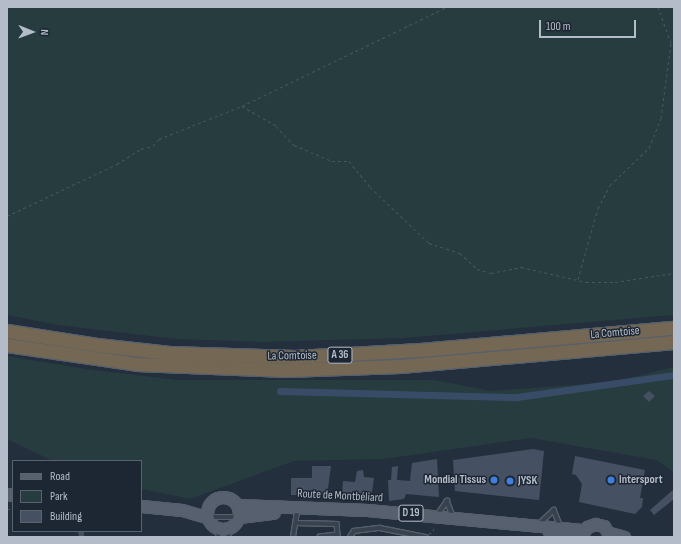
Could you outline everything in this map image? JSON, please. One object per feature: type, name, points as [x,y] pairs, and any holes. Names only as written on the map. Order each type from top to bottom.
[{"type":"highway","name":"La Comtoise","points":[[7,331],[97,345],[170,353],[295,357],[420,350],[674,328]]},
{"type":"highway","name":"La Comtoise","points":[[7,345],[137,364],[286,370],[400,366],[674,342]]},
{"type":"main road","points":[[226,497],[238,505],[239,517],[229,532],[218,533],[208,511],[216,498],[226,497]]},
{"type":"main road","name":"Route de Montbéliard","points":[[238,505],[321,507],[582,534],[595,524],[604,526],[610,535]]},
{"type":"main road","points":[[142,506],[208,511]]},
{"type":"main road","name":"Route de Montbéliard","points":[[239,517],[453,517],[536,524],[565,532]]},
{"type":"main road","points":[[610,535],[624,537]]},
{"type":"lane","points":[[536,524],[544,521],[554,510],[557,523],[565,532]]},
{"type":"lane","points":[[208,511],[239,517]]},
{"type":"lane","points":[[293,537],[296,518],[337,524],[338,535],[320,537]]},
{"type":"lane","points":[[350,537],[354,531],[380,528],[426,536]]},
{"type":"path","points":[[7,216],[117,164],[141,149],[153,146],[159,139],[242,106],[447,7]]},
{"type":"path","points":[[577,280],[598,208],[610,185],[649,148],[661,118],[671,43],[658,7]]},
{"type":"path","points":[[242,106],[276,126],[294,145],[332,161],[349,161],[370,187],[429,243],[460,253],[477,269],[491,273],[521,267],[577,280],[615,282],[674,273]]},
{"type":"path","points":[[426,536],[433,531],[436,518]]},
{"type":"green space","points":[[7,7],[674,7],[674,315],[403,338],[262,342],[176,339],[58,325],[7,315]]},
{"type":"green space","points":[[7,356],[86,369],[177,380],[434,380],[491,391],[613,382],[674,367],[674,472],[656,460],[531,438],[384,459],[294,461],[190,499],[142,489],[142,460],[51,460],[7,439]]},
{"type":"building","points":[[649,391],[655,396],[649,402],[643,396]]},
{"type":"building","points":[[533,449],[544,451],[539,500],[455,491],[453,460]]},
{"type":"building","name":"Intersport","points":[[575,456],[645,470],[640,498],[643,498],[642,507],[635,514],[579,502],[582,484],[576,475],[572,474]]},
{"type":"building","points":[[437,459],[439,497],[406,494],[404,499],[389,501],[388,480],[391,480],[392,467],[398,466],[397,480],[410,481],[412,463]]},
{"type":"building","points":[[312,466],[331,466],[327,495],[307,495],[307,498],[302,498],[302,495],[291,495],[291,478],[312,478]]},
{"type":"building","points":[[363,470],[364,477],[374,478],[372,492],[368,496],[342,494],[343,481],[355,482],[357,471]]},
{"type":"building","points":[[674,489],[674,499],[654,515],[650,510]]},
{"type":"building","points":[[78,532],[84,532],[84,537],[79,537]]},
{"type":"waterway","points":[[280,391],[517,397],[674,375]]},
{"type":"place","name":"Mondial Tissus","points":[[494,480]]},
{"type":"place","name":"Intersport","points":[[611,480]]},
{"type":"place","name":"JYSK","points":[[510,481]]}]
